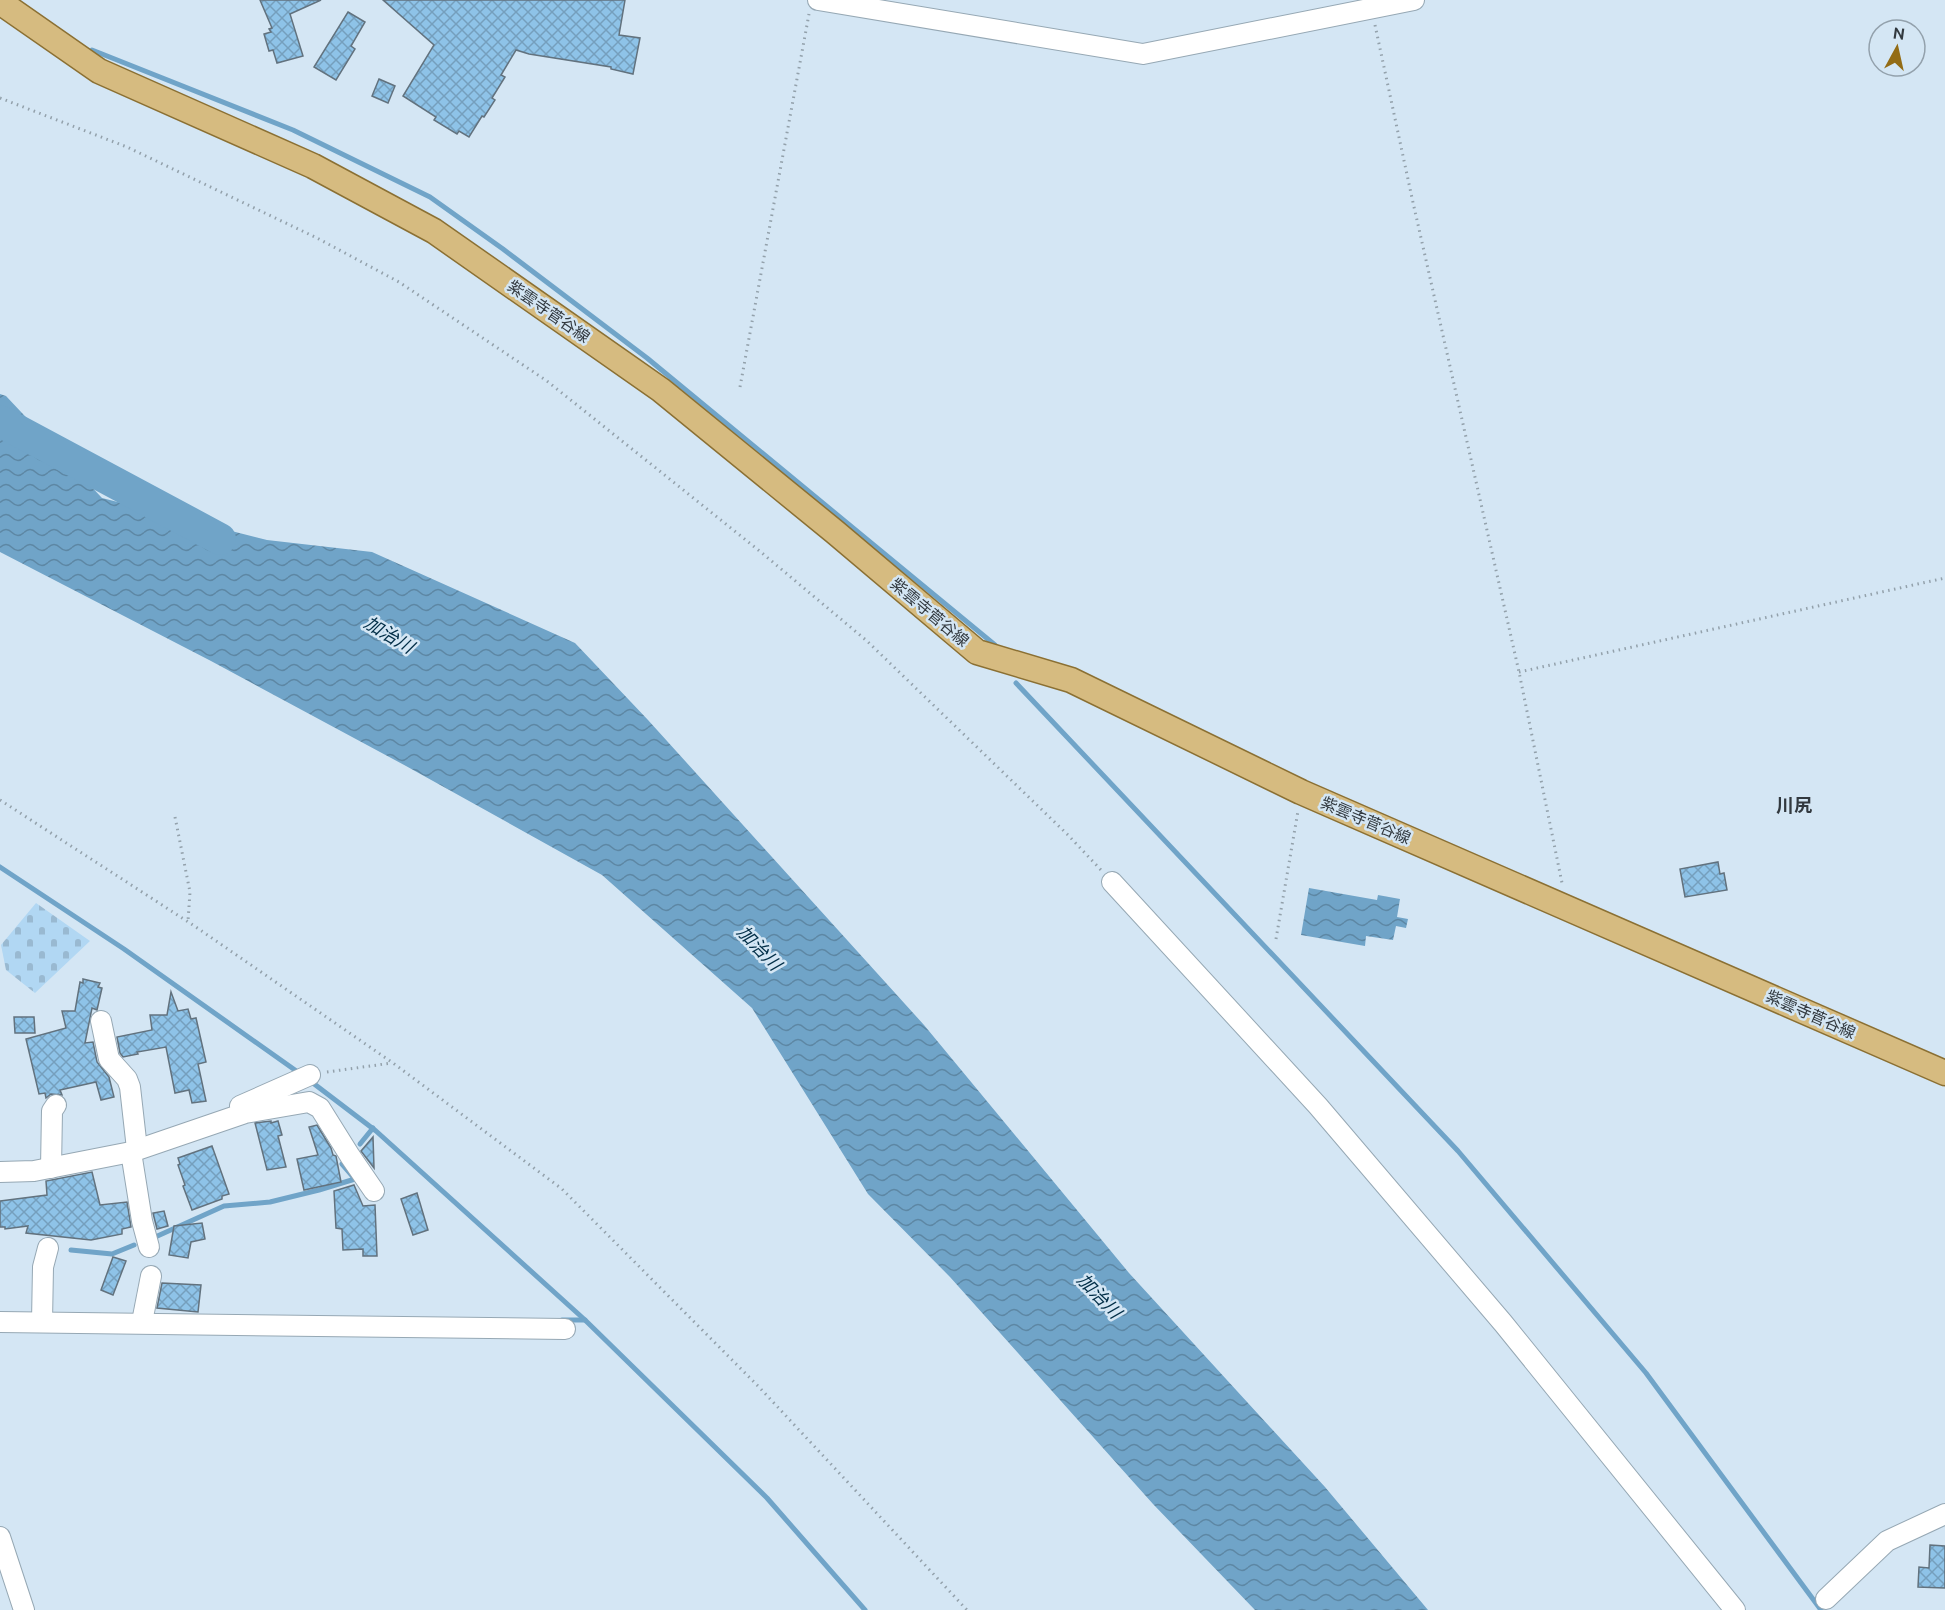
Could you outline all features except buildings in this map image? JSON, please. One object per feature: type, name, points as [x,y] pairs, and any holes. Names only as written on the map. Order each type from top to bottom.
[{"type":"main road","name":"紫雲寺菅谷線","points":[[0,2],[99,71],[313,166],[434,231],[661,390],[977,652],[1071,680],[1301,792],[1945,1074]]},
{"type":"street","points":[[814,6],[1143,54],[1414,0]]},
{"type":"street","points":[[1112,882],[1318,1106],[1503,1323],[1736,1610]]},
{"type":"street","points":[[101,1021],[109,1059],[130,1087],[142,1221],[149,1247]]},
{"type":"street","points":[[221,1120],[235,1108],[304,1078]]},
{"type":"street","points":[[0,1172],[34,1171],[134,1150],[245,1113],[309,1102],[320,1107],[374,1191]]},
{"type":"street","points":[[51,1168],[52,1111],[56,1105]]},
{"type":"street","points":[[42,1322],[43,1267],[48,1248]]},
{"type":"street","points":[[142,1322],[151,1276]]},
{"type":"street","points":[[0,1322],[565,1329]]},
{"type":"street","points":[[1826,1599],[1887,1541],[1945,1514]]},
{"type":"street","points":[[0,1537],[24,1610]]},
{"type":"path","points":[[740,387],[814,6]]},
{"type":"path","points":[[1371,9],[1519,672],[1567,907]]},
{"type":"path","points":[[0,98],[127,147],[317,238],[399,282],[547,381],[867,640],[1068,835],[1112,882]]},
{"type":"path","points":[[1519,672],[1945,578]]},
{"type":"path","points":[[1276,939],[1301,792]]},
{"type":"path","points":[[0,800],[188,922],[393,1063],[562,1190],[767,1396],[967,1610]]},
{"type":"path","points":[[175,817],[190,892],[188,922]]},
{"type":"path","points":[[304,1078],[393,1063]]},
{"type":"green space","points":[[36,903],[90,941],[35,993],[6,970],[1,945]]},
{"type":"water","points":[[0,394],[6,396],[102,498],[267,540],[372,552],[575,643],[648,720],[924,1025],[1129,1273],[1325,1487],[1428,1610],[1255,1610],[1153,1504],[950,1277],[868,1194],[752,1008],[602,875],[211,661],[0,552]]},
{"type":"water","points":[[1309,888],[1377,900],[1378,895],[1400,899],[1397,917],[1408,919],[1406,928],[1396,926],[1393,940],[1366,936],[1365,946],[1301,935]]},
{"type":"waterway","points":[[92,50],[293,130],[430,197],[647,358],[995,645]]},
{"type":"waterway","name":"加治川","points":[[0,421],[220,539]]},
{"type":"waterway","points":[[1016,683],[1458,1151],[1646,1373],[1821,1610]]},
{"type":"waterway","points":[[0,867],[124,949],[302,1075]]},
{"type":"waterway","points":[[309,1080],[376,1131],[585,1320],[767,1498],[865,1610]]},
{"type":"waterway","points":[[360,1144],[373,1128]]},
{"type":"waterway","points":[[153,1238],[224,1206],[270,1202],[355,1179],[342,1164]]},
{"type":"waterway","points":[[71,1250],[112,1254],[134,1245]]},
{"type":"waterway","points":[[562,1320],[585,1320]]},
{"type":"district","name":"川尻","points":[[1794,806]]}]
